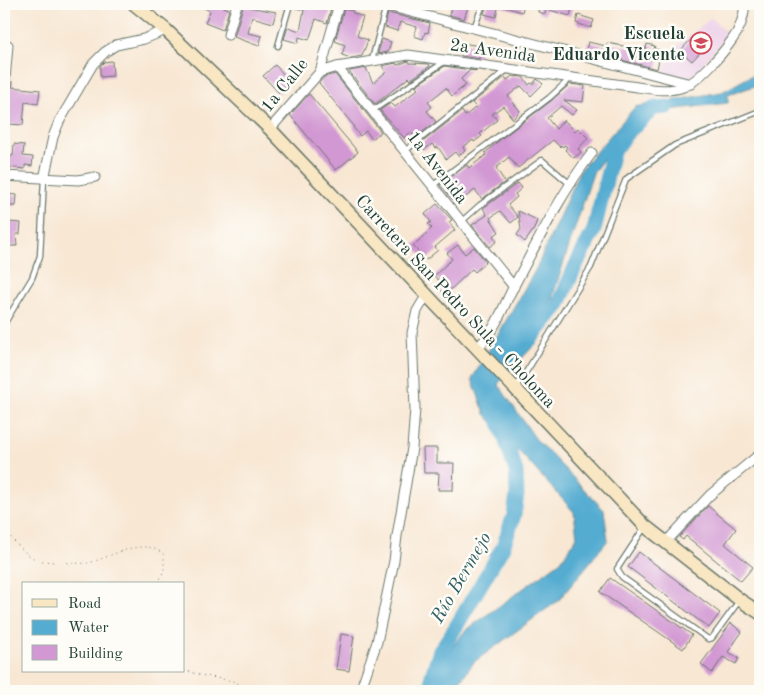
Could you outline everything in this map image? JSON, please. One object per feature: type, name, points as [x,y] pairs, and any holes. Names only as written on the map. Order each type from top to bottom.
[{"type":"main road","name":"Carretera San Pedro Sula - Choloma","points":[[134,4],[166,30],[270,129],[645,526],[664,543],[760,613]]},
{"type":"street","points":[[228,35],[237,4]]},
{"type":"street","name":"1a Calle","points":[[270,129],[320,72],[339,4]]},
{"type":"street","points":[[383,5],[691,84],[733,39],[746,4]]},
{"type":"street","points":[[44,179],[59,122],[93,64],[105,52],[116,45],[166,30]]},
{"type":"street","points":[[4,91],[6,45],[18,46]]},
{"type":"street","name":"2a Avenida","points":[[320,72],[372,60],[408,55],[666,90],[682,88],[691,84]]},
{"type":"street","name":"1a Avenida","points":[[337,67],[514,287]]},
{"type":"street","points":[[479,350],[497,322],[570,184],[592,153]]},
{"type":"street","points":[[4,176],[78,180],[95,178]]},
{"type":"street","points":[[360,691],[377,642],[394,561],[412,448],[414,418],[412,333],[417,311],[426,296]]},
{"type":"street","points":[[664,543],[710,495],[760,454]]},
{"type":"lane","points":[[278,46],[290,4]]},
{"type":"lane","points":[[474,28],[483,4]]},
{"type":"lane","points":[[372,60],[383,5]]},
{"type":"lane","points":[[372,111],[447,60]]},
{"type":"lane","points":[[405,151],[509,68]]},
{"type":"lane","points":[[432,186],[549,98],[570,78]]},
{"type":"lane","points":[[513,387],[523,377],[591,267],[626,179],[675,145],[760,112]]},
{"type":"lane","points":[[461,222],[480,205],[542,160],[570,184]]},
{"type":"lane","points":[[4,324],[32,278],[40,256],[44,179]]},
{"type":"lane","points":[[645,526],[617,569],[622,577],[708,640],[712,638],[740,600]]},
{"type":"path","points":[[4,530],[24,551],[38,560],[87,563],[124,549],[150,548],[159,550],[164,555],[164,570],[159,582]]},
{"type":"path","points":[[185,670],[233,681],[254,691]]},
{"type":"shaded area","name":"Escuela Eduardo Vicente","points":[[711,18],[728,34],[689,80],[663,74],[670,52]]},
{"type":"water","points":[[760,71],[760,84],[728,95],[728,103],[644,113],[629,124],[593,173],[538,341],[498,384],[535,438],[604,510],[608,540],[559,600],[474,662],[457,685],[458,691],[431,691],[439,663],[465,631],[561,561],[577,537],[574,512],[485,414],[472,379],[536,269],[580,170],[635,107],[722,92]]},
{"type":"building","points":[[206,4],[216,4],[229,9],[223,30],[205,23],[210,11],[204,8]]},
{"type":"building","points":[[294,4],[332,5],[327,23],[316,19],[309,40],[299,37],[298,43],[284,39],[288,27],[300,31],[304,10],[293,7]]},
{"type":"building","points":[[452,4],[469,4],[464,19],[449,15]]},
{"type":"building","points":[[487,4],[499,4],[496,17],[484,14]]},
{"type":"building","points":[[500,4],[524,4],[522,12],[500,6]]},
{"type":"building","points":[[535,4],[557,4],[572,8],[570,16],[546,9],[545,14],[538,12],[539,7],[534,6]]},
{"type":"building","points":[[243,6],[276,12],[273,23],[252,17],[248,33],[262,36],[259,46],[234,37]]},
{"type":"building","points":[[344,9],[353,11],[353,13],[363,17],[357,36],[368,40],[362,56],[351,58],[342,55],[345,45],[335,41]]},
{"type":"building","points":[[388,13],[430,23],[428,33],[425,32],[423,39],[414,36],[417,27],[400,22],[397,31],[385,27]]},
{"type":"building","points":[[578,15],[594,20],[591,28],[576,23]]},
{"type":"building","points":[[697,33],[708,44],[692,61],[680,51]]},
{"type":"building","points":[[382,39],[391,42],[388,52],[378,54]]},
{"type":"building","points":[[588,42],[606,46],[607,43],[640,49],[646,49],[647,44],[655,46],[654,49],[661,50],[657,69],[586,51]]},
{"type":"building","points":[[462,43],[480,46],[479,59],[461,56]]},
{"type":"building","points":[[112,61],[113,76],[100,77],[100,66],[104,62]]},
{"type":"building","points":[[408,61],[410,63],[429,64],[430,66],[410,80],[409,77],[375,104],[349,71],[366,68],[373,83],[386,72],[382,66],[396,63],[397,65]]},
{"type":"building","points":[[275,65],[291,82],[279,93],[263,76]]},
{"type":"building","points":[[445,66],[477,71],[470,70],[461,79],[466,85],[452,96],[446,88],[428,102],[432,107],[427,111],[436,122],[415,138],[411,132],[404,138],[380,110],[391,103],[395,107],[418,89],[415,86]]},
{"type":"building","points":[[335,74],[381,132],[372,139],[366,131],[360,136],[319,83],[324,77]]},
{"type":"building","points":[[512,76],[523,77],[529,85],[533,84],[537,79],[543,84],[531,96],[521,86],[508,96],[520,111],[513,119],[503,106],[492,114],[497,120],[480,134],[482,136],[463,147],[465,151],[458,156],[455,152],[446,159],[438,147],[436,148],[432,144],[424,150],[420,144],[462,111],[465,116],[476,107],[472,103],[505,77],[507,80]]},
{"type":"building","points":[[11,82],[13,82],[12,87],[40,90],[38,104],[25,102],[23,125],[8,124],[8,119],[4,119],[4,111],[8,111]]},
{"type":"building","points":[[570,84],[585,86],[583,102],[564,100],[577,110],[572,115],[561,106],[547,118],[556,129],[564,120],[575,131],[578,128],[588,138],[578,149],[581,152],[574,158],[565,150],[567,147],[565,145],[560,147],[553,140],[518,168],[509,157],[496,168],[505,182],[482,199],[475,190],[463,199],[461,197],[453,200],[440,185],[467,165],[469,168],[486,155],[485,153],[502,138]]},
{"type":"building","points":[[309,94],[358,152],[336,170],[290,115]]},
{"type":"building","points":[[14,144],[24,145],[23,156],[33,157],[32,166],[25,165],[25,169],[6,167],[7,156],[13,156]]},
{"type":"building","points":[[518,183],[522,188],[515,194],[517,197],[508,205],[518,217],[511,223],[500,211],[490,218],[499,232],[493,236],[497,241],[490,247],[472,225],[487,215],[483,208]]},
{"type":"building","points":[[4,194],[17,195],[16,206],[4,206]]},
{"type":"building","points":[[437,204],[452,220],[449,222],[455,230],[435,247],[438,250],[426,260],[413,246],[432,228],[428,224],[431,222],[425,214]]},
{"type":"building","points":[[518,211],[537,220],[534,229],[525,242],[517,235],[521,229]]},
{"type":"building","points":[[9,222],[21,223],[20,234],[16,234],[17,246],[4,246],[4,238],[8,239]]},
{"type":"building","points":[[458,245],[465,254],[474,247],[486,262],[475,272],[472,269],[445,295],[439,288],[443,284],[434,276],[452,259],[447,253]]},
{"type":"building","points":[[423,448],[437,448],[437,463],[454,463],[453,490],[438,490],[439,473],[424,473]]},
{"type":"building","points":[[708,506],[736,529],[725,544],[753,567],[741,581],[686,536],[683,540],[679,537]]},
{"type":"building","points":[[639,552],[720,613],[709,628],[628,567]]},
{"type":"building","points":[[610,578],[692,635],[683,649],[600,592]]},
{"type":"building","points":[[731,623],[742,632],[728,652],[739,658],[736,664],[723,657],[712,673],[701,664]]},
{"type":"building","points":[[341,634],[354,636],[349,671],[336,669]]},
{"type":"waterway","name":"Río Bermejo","points":[[530,340],[558,306],[594,230],[613,151],[627,133],[654,108],[667,107]]},
{"type":"waterway","name":"Río Bermejo","points":[[432,691],[432,675],[440,651],[503,547],[514,515],[517,495],[516,471],[497,414]]},
{"type":"place","name":"Escuela Eduardo Vicente","points":[[701,43]]}]
